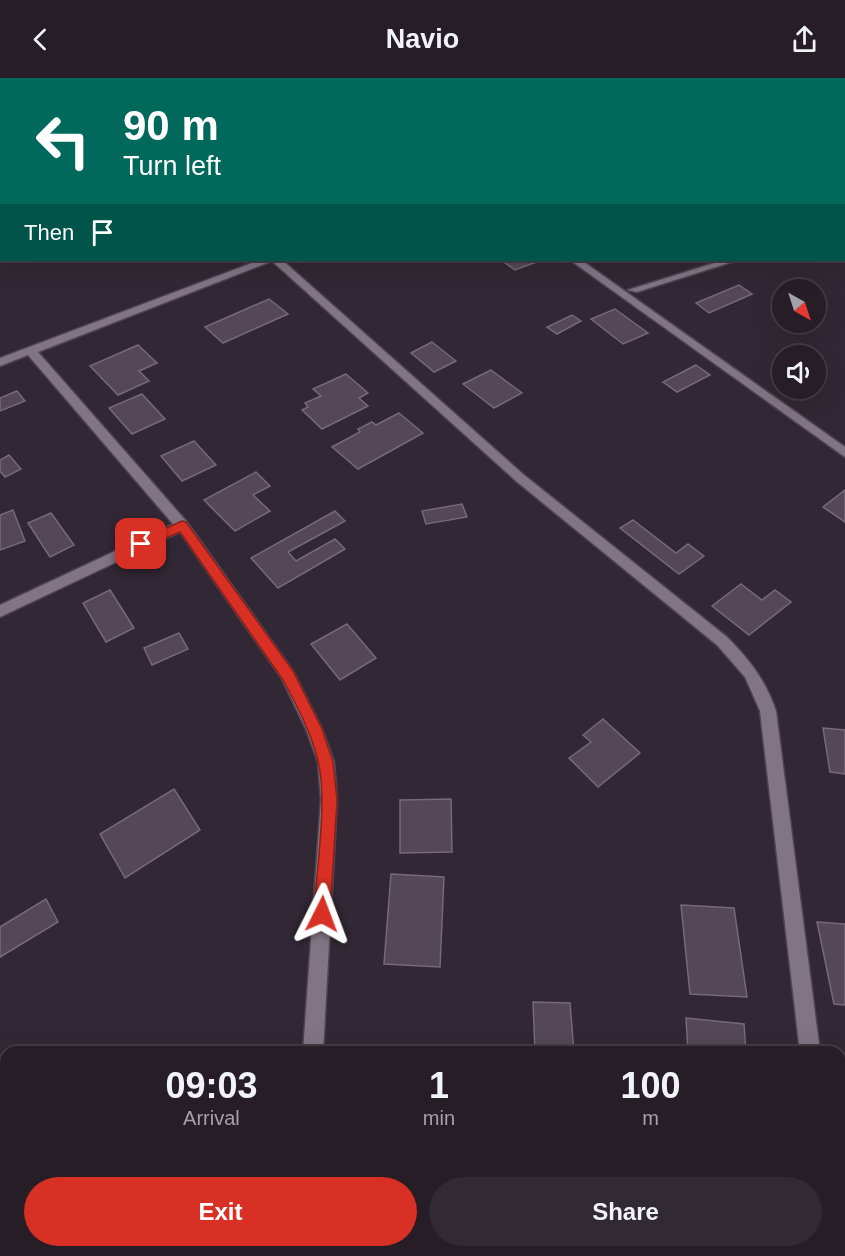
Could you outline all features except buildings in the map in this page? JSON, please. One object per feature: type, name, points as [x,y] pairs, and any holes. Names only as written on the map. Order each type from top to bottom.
[{"type":"street","points":[[0,362],[265,261]]},
{"type":"street","points":[[278,261],[520,478],[722,641],[749,669],[761,688],[768,711],[809,1046]]},
{"type":"street","points":[[576,261],[845,453]]},
{"type":"street","points":[[633,290],[730,261]]},
{"type":"street","points":[[30,350],[182,525],[288,675],[314,729],[326,762],[329,800],[313,1046]]},
{"type":"street","points":[[0,611],[182,525]]},
{"type":"route","points":[[141,544],[182,525],[288,675],[301,700],[326,762],[329,800],[322,914]]}]
